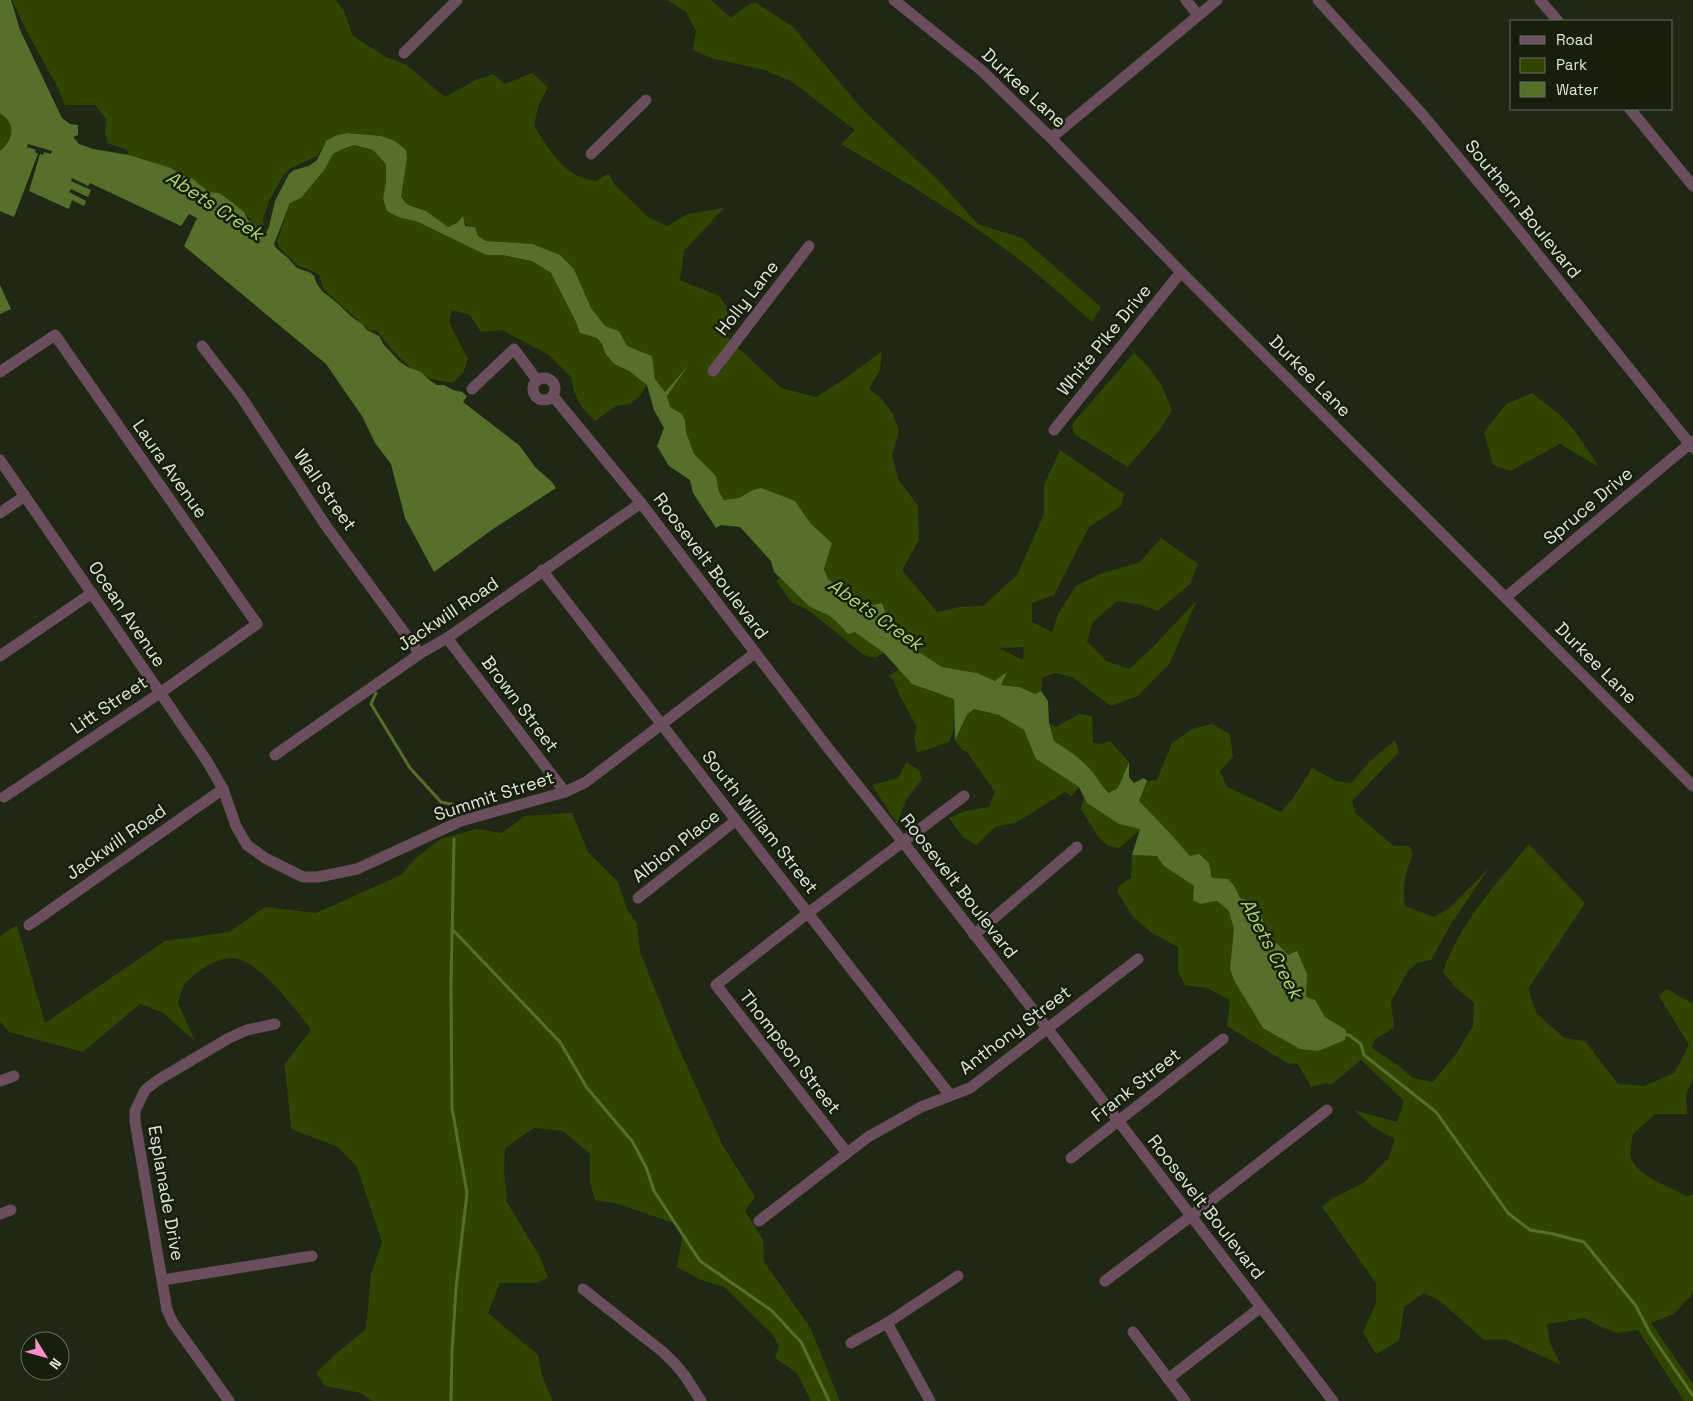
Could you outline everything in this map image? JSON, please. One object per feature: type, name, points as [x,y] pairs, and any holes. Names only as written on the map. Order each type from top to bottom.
[{"type":"street","points":[[404,53],[457,0]]},
{"type":"street","name":"Durkee Lane","points":[[894,0],[981,70],[1051,138],[1181,272],[1693,786]]},
{"type":"street","points":[[1186,0],[1198,16]]},
{"type":"street","points":[[1051,138],[1217,0]]},
{"type":"street","name":"Southern Boulevard","points":[[1318,0],[1441,137],[1692,444]]},
{"type":"street","points":[[1540,0],[1557,20]]},
{"type":"street","points":[[591,154],[646,100]]},
{"type":"street","points":[[1631,110],[1693,186]]},
{"type":"street","name":"Holly Lane","points":[[713,371],[810,246]]},
{"type":"street","name":"White Pike Drive","points":[[1054,430],[1181,272]]},
{"type":"street","name":"Laura Avenue","points":[[0,372],[55,335],[257,624]]},
{"type":"street","name":"Wall Street","points":[[202,346],[242,398],[326,526],[420,654]]},
{"type":"street","name":"Roosevelt Boulevard","points":[[472,389],[514,350],[537,380]]},
{"type":"street","name":"Roosevelt Boulevard","points":[[547,378],[552,381],[555,391],[553,396],[545,400],[536,397],[533,389],[537,380],[547,378]]},
{"type":"street","name":"Roosevelt Boulevard","points":[[553,396],[641,503],[1333,1401]]},
{"type":"street","name":"Spruce Drive","points":[[1506,597],[1692,444]]},
{"type":"street","name":"Ocean Avenue","points":[[0,460],[207,761],[223,789]]},
{"type":"street","points":[[0,513],[25,496]]},
{"type":"street","name":"Jackwill Road","points":[[275,755],[641,503]]},
{"type":"street","name":"South William Street","points":[[542,570],[735,821],[950,1095]]},
{"type":"street","points":[[0,656],[92,592]]},
{"type":"street","name":"Litt Street","points":[[4,797],[160,693],[257,624]]},
{"type":"street","name":"Brown Street","points":[[447,638],[565,792]]},
{"type":"street","name":"Summit Street","points":[[223,789],[236,826],[247,845],[265,858],[303,877],[318,877],[357,869],[461,821],[565,792],[586,782],[662,726],[755,653]]},
{"type":"street","name":"Jackwill Road","points":[[29,925],[223,789]]},
{"type":"street","points":[[808,912],[964,796]]},
{"type":"street","name":"Albion Place","points":[[638,898],[735,821]]},
{"type":"street","points":[[974,935],[1077,847]]},
{"type":"street","name":"Thompson Street","points":[[808,912],[716,985],[848,1153]]},
{"type":"street","name":"Anthony Street","points":[[759,1221],[868,1137],[922,1106],[970,1088],[1138,959]]},
{"type":"street","name":"Esplanade Drive","points":[[229,1401],[173,1322],[167,1310],[135,1121],[135,1111],[146,1090],[158,1080],[229,1038],[247,1030],[275,1024]]},
{"type":"street","name":"Frank Street","points":[[1071,1158],[1223,1039]]},
{"type":"street","points":[[0,1081],[14,1076]]},
{"type":"street","points":[[1105,1281],[1327,1110]]},
{"type":"street","points":[[163,1280],[312,1256]]},
{"type":"street","points":[[852,1343],[887,1323],[958,1276]]},
{"type":"street","points":[[583,1289],[663,1352],[686,1376],[701,1401]]},
{"type":"street","points":[[1168,1379],[1261,1307]]},
{"type":"street","points":[[887,1323],[930,1401]]},
{"type":"street","points":[[1133,1332],[1185,1401]]},
{"type":"green space","points":[[12,0],[336,0],[344,11],[353,36],[386,57],[405,64],[445,97],[476,80],[493,74],[505,84],[532,73],[548,87],[538,107],[534,126],[552,153],[566,168],[585,179],[596,181],[609,173],[614,184],[648,217],[667,226],[688,214],[724,208],[684,251],[680,280],[719,296],[727,307],[729,339],[781,388],[816,397],[882,351],[880,370],[869,389],[879,396],[893,414],[899,431],[892,455],[898,479],[918,506],[919,540],[902,570],[937,612],[960,607],[983,606],[1017,575],[1044,514],[1044,485],[1060,450],[1124,494],[1121,506],[1089,527],[1054,595],[1032,603],[1032,622],[1052,632],[1059,612],[1076,586],[1100,574],[1140,562],[1161,538],[1198,564],[1190,584],[1158,611],[1142,605],[1117,601],[1093,622],[1087,641],[1106,661],[1129,669],[1153,647],[1197,600],[1170,663],[1138,696],[1111,706],[1072,677],[1055,673],[1042,678],[1041,691],[1035,694],[1019,687],[1001,685],[1006,674],[995,681],[977,673],[942,667],[892,632],[882,603],[868,606],[828,579],[824,569],[832,543],[811,524],[795,501],[753,490],[739,498],[724,500],[719,492],[716,476],[694,454],[682,414],[670,407],[667,396],[684,371],[665,392],[655,379],[652,356],[626,346],[619,331],[605,326],[591,308],[574,269],[497,242],[486,241],[478,236],[475,227],[465,224],[463,217],[457,223],[448,227],[426,211],[408,205],[401,197],[407,159],[381,136],[347,133],[326,141],[317,156],[291,168],[283,176],[269,201],[263,219],[265,237],[244,212],[209,192],[193,179],[171,168],[129,155],[127,150],[108,143],[105,133],[106,119],[95,105],[65,105],[58,88],[27,32]],"holes":[[[1024,647],[1023,660],[999,648]]]},
{"type":"green space","points":[[667,0],[711,0],[731,18],[755,2],[793,27],[862,109],[938,180],[978,224],[1022,238],[1101,307],[1092,322],[1035,272],[959,216],[841,144],[855,130],[791,81],[764,70],[711,58],[693,50],[696,31],[686,12]]},
{"type":"green space","points":[[0,114],[10,122],[11,131],[6,145],[0,151]]},
{"type":"green space","points":[[354,145],[373,150],[386,164],[386,182],[383,198],[398,217],[418,222],[486,255],[502,255],[532,261],[551,273],[580,333],[597,338],[602,344],[605,353],[614,364],[629,371],[647,385],[640,396],[630,404],[616,406],[595,421],[583,409],[574,392],[571,377],[549,355],[502,330],[481,332],[470,315],[452,310],[449,322],[468,359],[463,373],[452,383],[425,377],[405,363],[377,331],[369,330],[324,290],[319,275],[297,265],[279,247],[277,242],[290,203],[301,198],[325,169],[333,154]]},
{"type":"green space","points":[[1134,353],[1149,368],[1162,386],[1172,410],[1161,428],[1128,467],[1074,434],[1072,424]]},
{"type":"green space","points":[[1532,393],[1560,415],[1575,431],[1599,467],[1560,444],[1510,471],[1493,465],[1484,432],[1506,404]]},
{"type":"green space","points":[[780,578],[810,607],[828,615],[848,633],[855,632],[884,653],[875,658],[864,655],[812,613],[792,603],[776,581]]},
{"type":"green space","points":[[899,669],[912,684],[954,699],[953,731],[949,742],[917,753],[914,737],[917,727],[894,681],[889,676]]},
{"type":"green space","points":[[974,709],[999,715],[1024,730],[1036,759],[1079,787],[1072,796],[1065,792],[1017,822],[995,827],[976,845],[963,837],[949,818],[965,811],[989,807],[995,792],[967,752],[962,750],[955,740],[967,715]]},
{"type":"green space","points":[[1079,714],[1092,716],[1093,743],[1103,744],[1110,741],[1129,762],[1118,788],[1110,793],[1101,785],[1090,769],[1054,741],[1049,723],[1056,727]]},
{"type":"green space","points":[[1212,724],[1230,734],[1233,757],[1220,771],[1227,787],[1281,812],[1293,798],[1312,768],[1336,781],[1351,783],[1370,761],[1395,740],[1399,752],[1352,801],[1355,813],[1394,846],[1409,846],[1413,854],[1405,880],[1405,906],[1434,917],[1449,908],[1489,868],[1451,924],[1431,960],[1417,963],[1408,971],[1391,1002],[1394,1027],[1375,1039],[1372,1048],[1413,1078],[1433,1082],[1456,1054],[1473,1026],[1474,1003],[1455,987],[1443,972],[1450,954],[1469,920],[1529,844],[1585,903],[1528,989],[1537,1014],[1564,1038],[1585,1041],[1618,1084],[1644,1086],[1674,1073],[1689,1045],[1659,996],[1667,989],[1693,1004],[1693,1078],[1686,1095],[1687,1114],[1655,1114],[1633,1134],[1631,1152],[1633,1162],[1643,1173],[1687,1196],[1693,1194],[1693,1293],[1674,1314],[1651,1323],[1693,1384],[1693,1401],[1684,1401],[1638,1330],[1617,1333],[1585,1318],[1547,1324],[1550,1343],[1561,1365],[1505,1339],[1484,1340],[1440,1301],[1424,1293],[1404,1307],[1399,1341],[1376,1354],[1363,1332],[1376,1303],[1376,1283],[1322,1207],[1333,1198],[1365,1182],[1388,1159],[1395,1139],[1373,1127],[1354,1110],[1397,1122],[1404,1101],[1361,1060],[1331,1085],[1326,1083],[1311,1087],[1298,1064],[1287,1063],[1227,1026],[1230,1000],[1207,988],[1185,985],[1178,971],[1178,947],[1152,933],[1133,917],[1117,891],[1119,886],[1131,878],[1132,855],[1157,856],[1166,867],[1194,886],[1201,904],[1217,901],[1229,911],[1259,956],[1288,955],[1277,943],[1271,949],[1264,938],[1263,921],[1240,898],[1235,887],[1212,878],[1209,863],[1190,856],[1139,801],[1147,781],[1157,780],[1172,743],[1192,729]]},
{"type":"green space","points":[[906,762],[919,770],[922,779],[906,800],[897,824],[872,785],[898,778]]},
{"type":"green space","points":[[1084,796],[1087,803],[1119,824],[1141,829],[1119,848],[1107,845],[1099,838],[1081,809]]},
{"type":"green space","points":[[572,813],[588,852],[618,882],[627,909],[637,924],[640,952],[676,1042],[722,1144],[755,1197],[745,1211],[763,1240],[764,1262],[810,1327],[840,1401],[811,1401],[797,1373],[775,1358],[779,1346],[773,1335],[724,1287],[701,1280],[677,1267],[682,1238],[676,1224],[619,1204],[595,1200],[590,1182],[590,1154],[563,1131],[534,1128],[505,1148],[504,1169],[507,1202],[539,1255],[548,1277],[537,1283],[500,1283],[488,1313],[538,1355],[542,1376],[553,1401],[372,1401],[361,1393],[325,1386],[316,1373],[366,1329],[371,1274],[382,1242],[357,1167],[338,1147],[291,1129],[284,1065],[311,1030],[279,990],[250,964],[241,960],[225,959],[205,967],[185,984],[178,1003],[195,1041],[162,1012],[140,1004],[83,1052],[9,1032],[0,1021],[0,936],[17,925],[45,1023],[165,941],[229,932],[265,907],[316,913],[401,875],[415,859],[440,839],[476,829],[502,833],[525,816]]},
{"type":"water","points":[[0,0],[11,0],[20,30],[62,118],[70,124],[78,125],[78,135],[73,137],[79,144],[93,149],[129,155],[171,168],[193,179],[209,192],[219,193],[233,203],[244,212],[248,220],[254,224],[264,237],[269,227],[275,201],[289,174],[294,170],[309,166],[317,160],[326,141],[347,133],[381,136],[395,141],[406,150],[407,159],[401,197],[408,205],[426,211],[448,227],[457,223],[463,216],[465,226],[475,227],[478,236],[486,241],[532,244],[560,255],[574,269],[591,308],[605,326],[619,331],[627,346],[652,356],[655,379],[665,392],[688,366],[667,396],[670,407],[682,414],[685,420],[686,432],[694,454],[716,476],[719,492],[724,500],[739,498],[761,488],[795,501],[811,524],[832,543],[824,569],[828,579],[868,606],[882,603],[892,632],[911,647],[942,667],[977,673],[995,681],[1007,672],[1001,685],[1019,687],[1035,694],[1041,691],[1048,701],[1049,723],[1054,741],[1085,764],[1109,793],[1118,788],[1129,762],[1129,777],[1134,783],[1144,778],[1147,781],[1139,801],[1190,856],[1199,854],[1209,863],[1212,878],[1228,879],[1235,887],[1240,898],[1254,903],[1263,921],[1264,938],[1271,949],[1277,943],[1288,955],[1297,951],[1307,974],[1306,997],[1315,1000],[1325,1017],[1346,1030],[1345,1040],[1318,1051],[1300,1049],[1263,1028],[1235,982],[1230,969],[1234,929],[1229,911],[1217,901],[1201,904],[1193,900],[1194,886],[1164,866],[1157,856],[1132,855],[1140,829],[1119,824],[1087,803],[1079,787],[1036,759],[1024,730],[999,715],[974,709],[967,715],[955,740],[954,699],[912,684],[884,653],[855,632],[848,634],[828,615],[810,607],[774,572],[771,561],[740,527],[721,525],[716,528],[693,493],[690,480],[669,466],[657,446],[664,428],[654,410],[647,385],[629,371],[614,364],[605,353],[602,344],[597,338],[580,333],[551,273],[532,261],[502,255],[486,255],[418,222],[398,217],[387,211],[383,198],[386,182],[386,164],[373,150],[354,145],[333,154],[325,169],[301,198],[290,203],[274,244],[276,248],[297,268],[311,273],[323,292],[367,330],[379,336],[384,345],[400,362],[421,372],[437,385],[444,385],[467,396],[463,402],[520,446],[535,467],[556,488],[493,529],[434,572],[405,518],[391,464],[375,443],[362,416],[326,364],[184,246],[197,218],[189,214],[181,226],[90,183],[88,186],[72,178],[71,181],[91,190],[88,197],[71,189],[69,192],[86,201],[84,206],[72,200],[69,209],[29,191],[40,154],[43,155],[44,152],[51,154],[52,151],[28,144],[27,147],[36,150],[35,152],[38,154],[14,217],[0,211],[0,151],[8,142],[11,127],[5,117],[0,114]]},
{"type":"water","points":[[0,285],[11,309],[0,314]]},
{"type":"waterway","points":[[376,693],[371,704],[410,768],[441,802],[455,805],[460,814]]},
{"type":"waterway","points":[[451,1401],[456,1288],[467,1193],[452,1108],[451,985],[454,839]]},
{"type":"waterway","points":[[452,929],[560,1042],[587,1088],[632,1141],[646,1167],[654,1191],[700,1261],[771,1310],[801,1342],[829,1401]]},
{"type":"waterway","name":"Abets Creek","points":[[1342,1035],[1349,1035],[1361,1044],[1364,1055],[1436,1112],[1508,1213],[1530,1230],[1584,1242],[1636,1306],[1650,1333],[1693,1396]]}]
